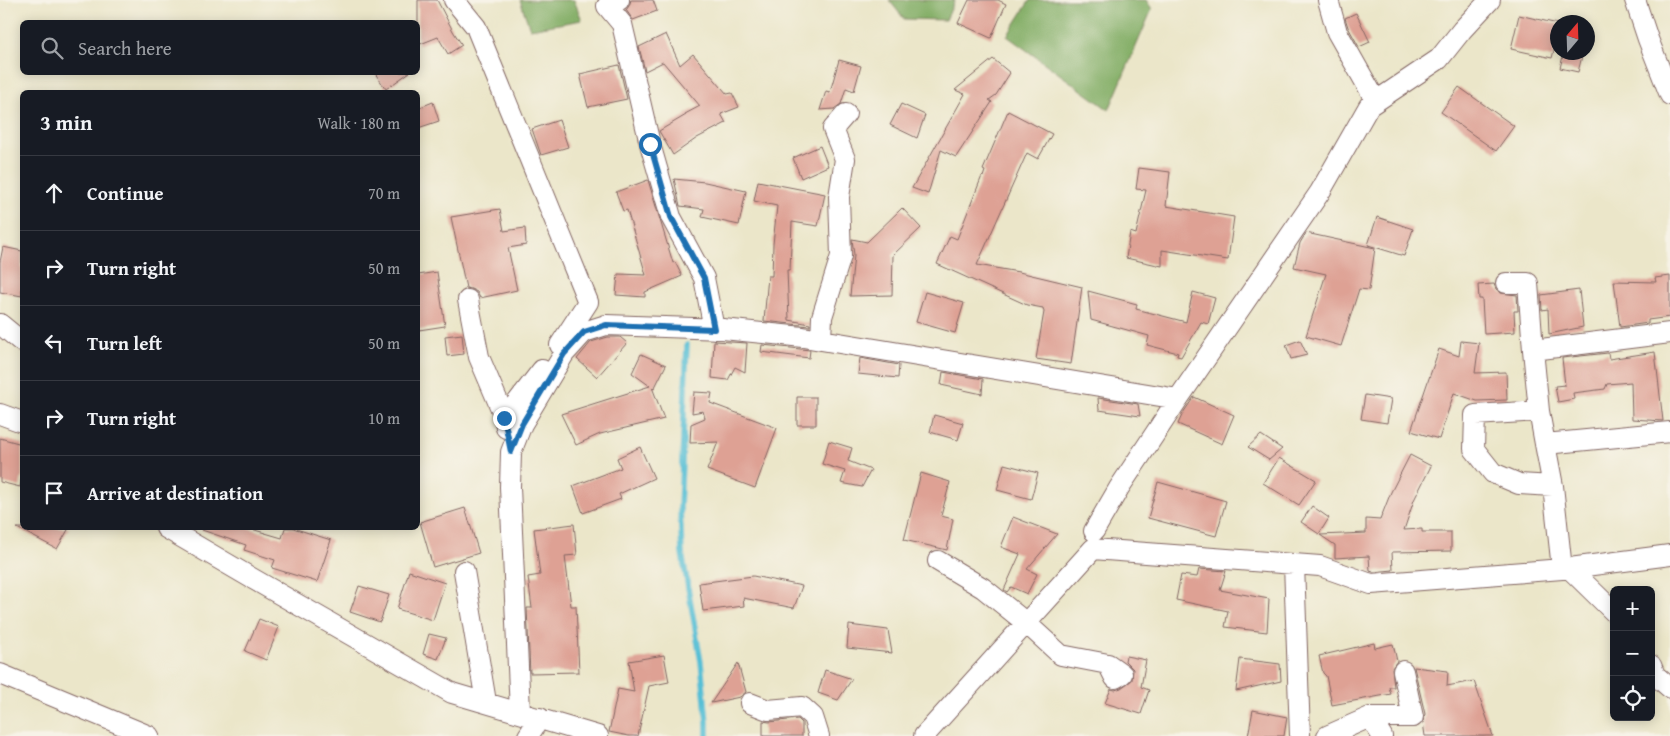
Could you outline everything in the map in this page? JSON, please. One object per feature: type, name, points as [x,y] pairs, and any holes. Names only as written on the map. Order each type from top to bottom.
[{"type":"street","points":[[454,0],[476,27],[588,302],[550,359],[504,418]]},
{"type":"street","points":[[619,0],[607,6],[622,24],[650,144],[671,217],[704,278],[714,329]]},
{"type":"street","points":[[1328,0],[1337,32],[1376,102]]},
{"type":"street","points":[[1635,0],[1670,95]]},
{"type":"street","points":[[1094,531],[1119,488],[1178,399],[1320,192],[1369,106],[1439,59],[1488,1]]},
{"type":"street","points":[[821,340],[822,316],[841,256],[840,197],[845,159],[833,128],[846,114]]},
{"type":"street","points":[[1506,283],[1528,283],[1539,411],[1553,486],[1565,568],[1610,608]]},
{"type":"street","points":[[468,300],[479,357],[504,418],[511,452],[510,487],[520,712]]},
{"type":"street","points":[[0,324],[20,340]]},
{"type":"street","points":[[511,452],[522,424],[564,354],[584,332],[606,325],[714,329],[821,340],[1178,399]]},
{"type":"street","points":[[1533,350],[1670,333]]},
{"type":"street","points":[[1539,411],[1475,415],[1474,449],[1493,473],[1519,484],[1553,486]]},
{"type":"street","points":[[0,414],[20,421]]},
{"type":"street","points":[[1545,444],[1670,432]]},
{"type":"street","points":[[169,530],[452,692],[598,736]]},
{"type":"street","points":[[924,736],[1025,622],[1093,549],[1320,566],[1371,584],[1565,568],[1670,555]]},
{"type":"street","points":[[938,561],[983,588],[1025,622],[1060,655],[1108,664]]},
{"type":"street","points":[[1294,564],[1300,736]]},
{"type":"street","points":[[464,572],[486,702]]},
{"type":"street","points":[[1327,736],[1370,717],[1413,717],[1403,671]]},
{"type":"street","points":[[0,674],[149,736]]},
{"type":"street","points":[[1655,675],[1670,688]]},
{"type":"street","points":[[750,703],[768,710],[802,707],[813,717],[819,736]]},
{"type":"street","points":[[1370,717],[1382,736]]},
{"type":"street","points":[[528,736],[540,718]]},
{"type":"green space","points":[[520,0],[574,0],[582,20],[530,29]]},
{"type":"green space","points":[[889,0],[955,0],[946,20],[904,19]]},
{"type":"green space","points":[[1030,0],[1146,0],[1152,9],[1109,110],[1007,36]]},
{"type":"building","points":[[418,0],[437,0],[462,45],[448,54],[438,37],[420,44],[420,20],[418,20]]},
{"type":"building","points":[[631,0],[653,0],[657,11],[633,20],[626,10]]},
{"type":"building","points":[[969,0],[998,0],[1006,4],[991,38],[958,23]]},
{"type":"building","points":[[1356,13],[1370,42],[1359,47],[1345,18]]},
{"type":"building","points":[[1519,15],[1550,22],[1550,58],[1511,49]]},
{"type":"building","points":[[666,34],[680,65],[693,54],[727,94],[732,93],[739,107],[721,114],[726,123],[697,138],[673,155],[659,131],[700,106],[663,62],[645,71],[639,47]]},
{"type":"building","points":[[993,59],[1010,73],[996,95],[989,100],[992,102],[956,157],[941,150],[928,194],[912,188],[965,94],[955,90]]},
{"type":"building","points":[[839,60],[861,66],[854,91],[846,88],[841,104],[834,109],[820,110],[826,91],[830,92]]},
{"type":"building","points":[[1562,60],[1581,60],[1578,72],[1560,68]]},
{"type":"building","points":[[619,65],[627,99],[588,107],[580,74]]},
{"type":"building","points":[[376,75],[406,75],[386,89]]},
{"type":"building","points":[[1459,87],[1514,126],[1496,151],[1441,112]]},
{"type":"building","points":[[433,102],[439,121],[420,127],[420,107]]},
{"type":"building","points":[[901,104],[925,115],[917,138],[890,125]]},
{"type":"building","points":[[1008,111],[1052,134],[1038,159],[1027,153],[977,265],[1019,272],[1082,287],[1071,364],[1036,359],[1044,312],[1043,308],[1027,305],[937,264],[950,236],[957,239]]},
{"type":"building","points":[[559,120],[568,147],[541,155],[532,129]]},
{"type":"building","points":[[820,146],[828,166],[801,178],[793,158]]},
{"type":"building","points":[[1139,168],[1170,172],[1166,206],[1234,217],[1228,260],[1162,250],[1162,266],[1126,258],[1130,232],[1136,234],[1146,190],[1136,189]]},
{"type":"building","points":[[674,179],[705,182],[746,191],[739,225],[702,217],[704,209],[680,206]]},
{"type":"building","points":[[648,180],[673,263],[675,262],[682,276],[645,292],[645,297],[616,295],[618,274],[646,275],[627,210],[623,211],[616,192]]},
{"type":"building","points":[[758,181],[825,194],[818,226],[792,222],[790,270],[787,270],[789,320],[810,324],[810,326],[764,321],[768,276],[772,276],[777,206],[754,201]]},
{"type":"building","points":[[902,208],[921,228],[893,255],[892,295],[850,296],[854,255],[852,239],[867,242]]},
{"type":"building","points":[[500,209],[504,231],[525,228],[526,245],[508,248],[517,290],[480,298],[477,292],[466,288],[451,217]]},
{"type":"building","points":[[1377,217],[1413,229],[1404,256],[1368,245]]},
{"type":"building","points":[[1306,233],[1375,248],[1369,290],[1359,289],[1341,346],[1306,336],[1326,274],[1294,267],[1300,243]]},
{"type":"building","points":[[3,247],[20,251],[20,296],[0,292],[0,262]]},
{"type":"building","points":[[437,272],[445,326],[420,330],[420,275]]},
{"type":"building","points":[[1670,276],[1670,317],[1648,320],[1648,323],[1620,327],[1614,281],[1656,282],[1655,278]]},
{"type":"building","points":[[1494,284],[1501,293],[1517,295],[1518,311],[1514,311],[1515,332],[1484,334],[1482,299],[1479,299],[1478,285]]},
{"type":"building","points":[[1579,290],[1583,327],[1549,334],[1548,309],[1542,310],[1541,295]]},
{"type":"building","points":[[1088,291],[1137,304],[1136,309],[1186,322],[1193,292],[1215,298],[1208,324],[1201,322],[1181,357],[1177,356],[1178,353],[1147,345],[1149,336],[1091,320]]},
{"type":"building","points":[[925,292],[964,303],[955,333],[916,322]]},
{"type":"building","points":[[462,334],[464,354],[447,356],[445,336]]},
{"type":"building","points":[[608,337],[620,337],[627,343],[597,377],[577,359],[591,342]]},
{"type":"building","points":[[1300,340],[1307,355],[1291,359],[1286,345]]},
{"type":"building","points":[[714,341],[747,343],[745,372],[735,367],[728,380],[712,378]]},
{"type":"building","points":[[1461,341],[1479,343],[1475,373],[1506,372],[1507,400],[1477,401],[1454,393],[1439,439],[1411,431],[1439,349],[1459,356]]},
{"type":"building","points":[[762,345],[810,350],[809,358],[761,352]]},
{"type":"building","points":[[1655,352],[1663,421],[1632,419],[1631,382],[1607,384],[1605,389],[1573,393],[1574,399],[1558,402],[1555,386],[1565,385],[1562,358],[1608,353],[1609,359]]},
{"type":"building","points":[[641,354],[666,365],[654,389],[652,387],[664,419],[600,434],[576,445],[561,414],[650,386],[632,373]]},
{"type":"building","points":[[860,358],[899,365],[898,378],[858,374]]},
{"type":"building","points":[[943,372],[983,379],[982,394],[941,385]]},
{"type":"building","points":[[694,392],[712,393],[710,403],[777,428],[755,488],[707,470],[718,442],[690,443],[691,424],[705,418],[703,411],[692,413]]},
{"type":"building","points":[[1365,395],[1391,399],[1387,423],[1361,419]]},
{"type":"building","points":[[797,397],[816,397],[816,425],[797,425]]},
{"type":"building","points":[[1194,397],[1234,415],[1222,444],[1178,424]]},
{"type":"building","points":[[1098,398],[1138,404],[1140,416],[1099,410]]},
{"type":"building","points":[[934,415],[963,423],[958,440],[930,432]]},
{"type":"building","points":[[1261,435],[1282,449],[1269,460],[1248,447]]},
{"type":"building","points":[[0,438],[20,443],[20,487],[0,482]]},
{"type":"building","points":[[829,441],[852,448],[848,461],[871,470],[862,487],[841,483],[845,471],[822,464]]},
{"type":"building","points":[[640,447],[654,478],[619,494],[621,499],[583,513],[573,486],[621,468],[617,458]]},
{"type":"building","points":[[1410,455],[1431,466],[1414,500],[1404,530],[1422,529],[1422,532],[1451,532],[1451,551],[1392,552],[1393,570],[1373,572],[1370,571],[1369,556],[1335,558],[1335,545],[1320,535],[1366,533],[1366,519],[1380,520],[1391,492]]},
{"type":"building","points":[[1279,458],[1316,480],[1299,505],[1263,483]]},
{"type":"building","points":[[1004,464],[1038,473],[1031,499],[997,490]]},
{"type":"building","points":[[921,473],[950,482],[941,516],[953,519],[947,550],[904,540]]},
{"type":"building","points":[[1158,482],[1226,501],[1216,536],[1148,518]]},
{"type":"building","points":[[1312,506],[1329,518],[1319,534],[1301,522]]},
{"type":"building","points":[[465,508],[479,553],[433,567],[420,522]]},
{"type":"building","points":[[1013,517],[1057,534],[1027,569],[1037,574],[1027,594],[1011,587],[1007,592],[1004,590],[1020,554],[1001,547]]},
{"type":"building","points":[[574,524],[577,555],[565,556],[571,606],[576,606],[579,672],[530,673],[527,608],[532,608],[528,577],[540,575],[534,529]]},
{"type":"building","points":[[21,530],[68,530],[57,549]]},
{"type":"building","points":[[202,530],[255,530],[282,538],[284,530],[299,530],[331,540],[317,582],[272,568],[275,560],[244,550],[246,545]]},
{"type":"building","points":[[1199,569],[1226,571],[1220,590],[1269,599],[1267,632],[1225,627],[1228,611],[1176,600],[1181,575],[1197,577]]},
{"type":"building","points":[[409,571],[445,583],[433,620],[397,609]]},
{"type":"building","points":[[753,576],[802,586],[794,608],[743,598],[744,606],[703,611],[699,583]]},
{"type":"building","points":[[359,586],[389,595],[380,622],[350,612]]},
{"type":"building","points":[[259,619],[279,627],[266,660],[245,651]]},
{"type":"building","points":[[849,625],[888,630],[892,653],[847,648]]},
{"type":"building","points":[[429,634],[446,638],[438,659],[423,654]]},
{"type":"building","points":[[1374,643],[1375,648],[1393,644],[1397,661],[1392,668],[1394,687],[1389,687],[1391,694],[1332,705],[1326,676],[1323,673],[1319,656]]},
{"type":"building","points":[[664,655],[669,682],[649,686],[638,736],[609,732],[618,689],[634,692],[629,661]]},
{"type":"building","points":[[1126,656],[1146,660],[1141,687],[1149,690],[1141,714],[1105,703],[1111,689],[1121,688],[1132,680],[1133,669],[1125,661]]},
{"type":"building","points":[[1240,659],[1280,664],[1281,681],[1236,691]]},
{"type":"building","points":[[738,663],[746,692],[740,697],[711,703]]},
{"type":"building","points":[[1414,667],[1448,671],[1447,686],[1474,681],[1493,736],[1425,736],[1423,722],[1425,714]]},
{"type":"building","points":[[825,670],[852,679],[838,700],[818,693]]},
{"type":"building","points":[[1253,710],[1287,717],[1284,736],[1248,736]]},
{"type":"building","points":[[798,719],[802,723],[802,736],[763,736],[763,721]]},
{"type":"waterway","points":[[687,345],[680,508],[682,553],[701,662],[707,736]]},
{"type":"route","points":[[504,418],[511,452],[522,424],[564,354],[584,332],[606,325],[714,329],[704,278],[671,217],[650,144]]}]
